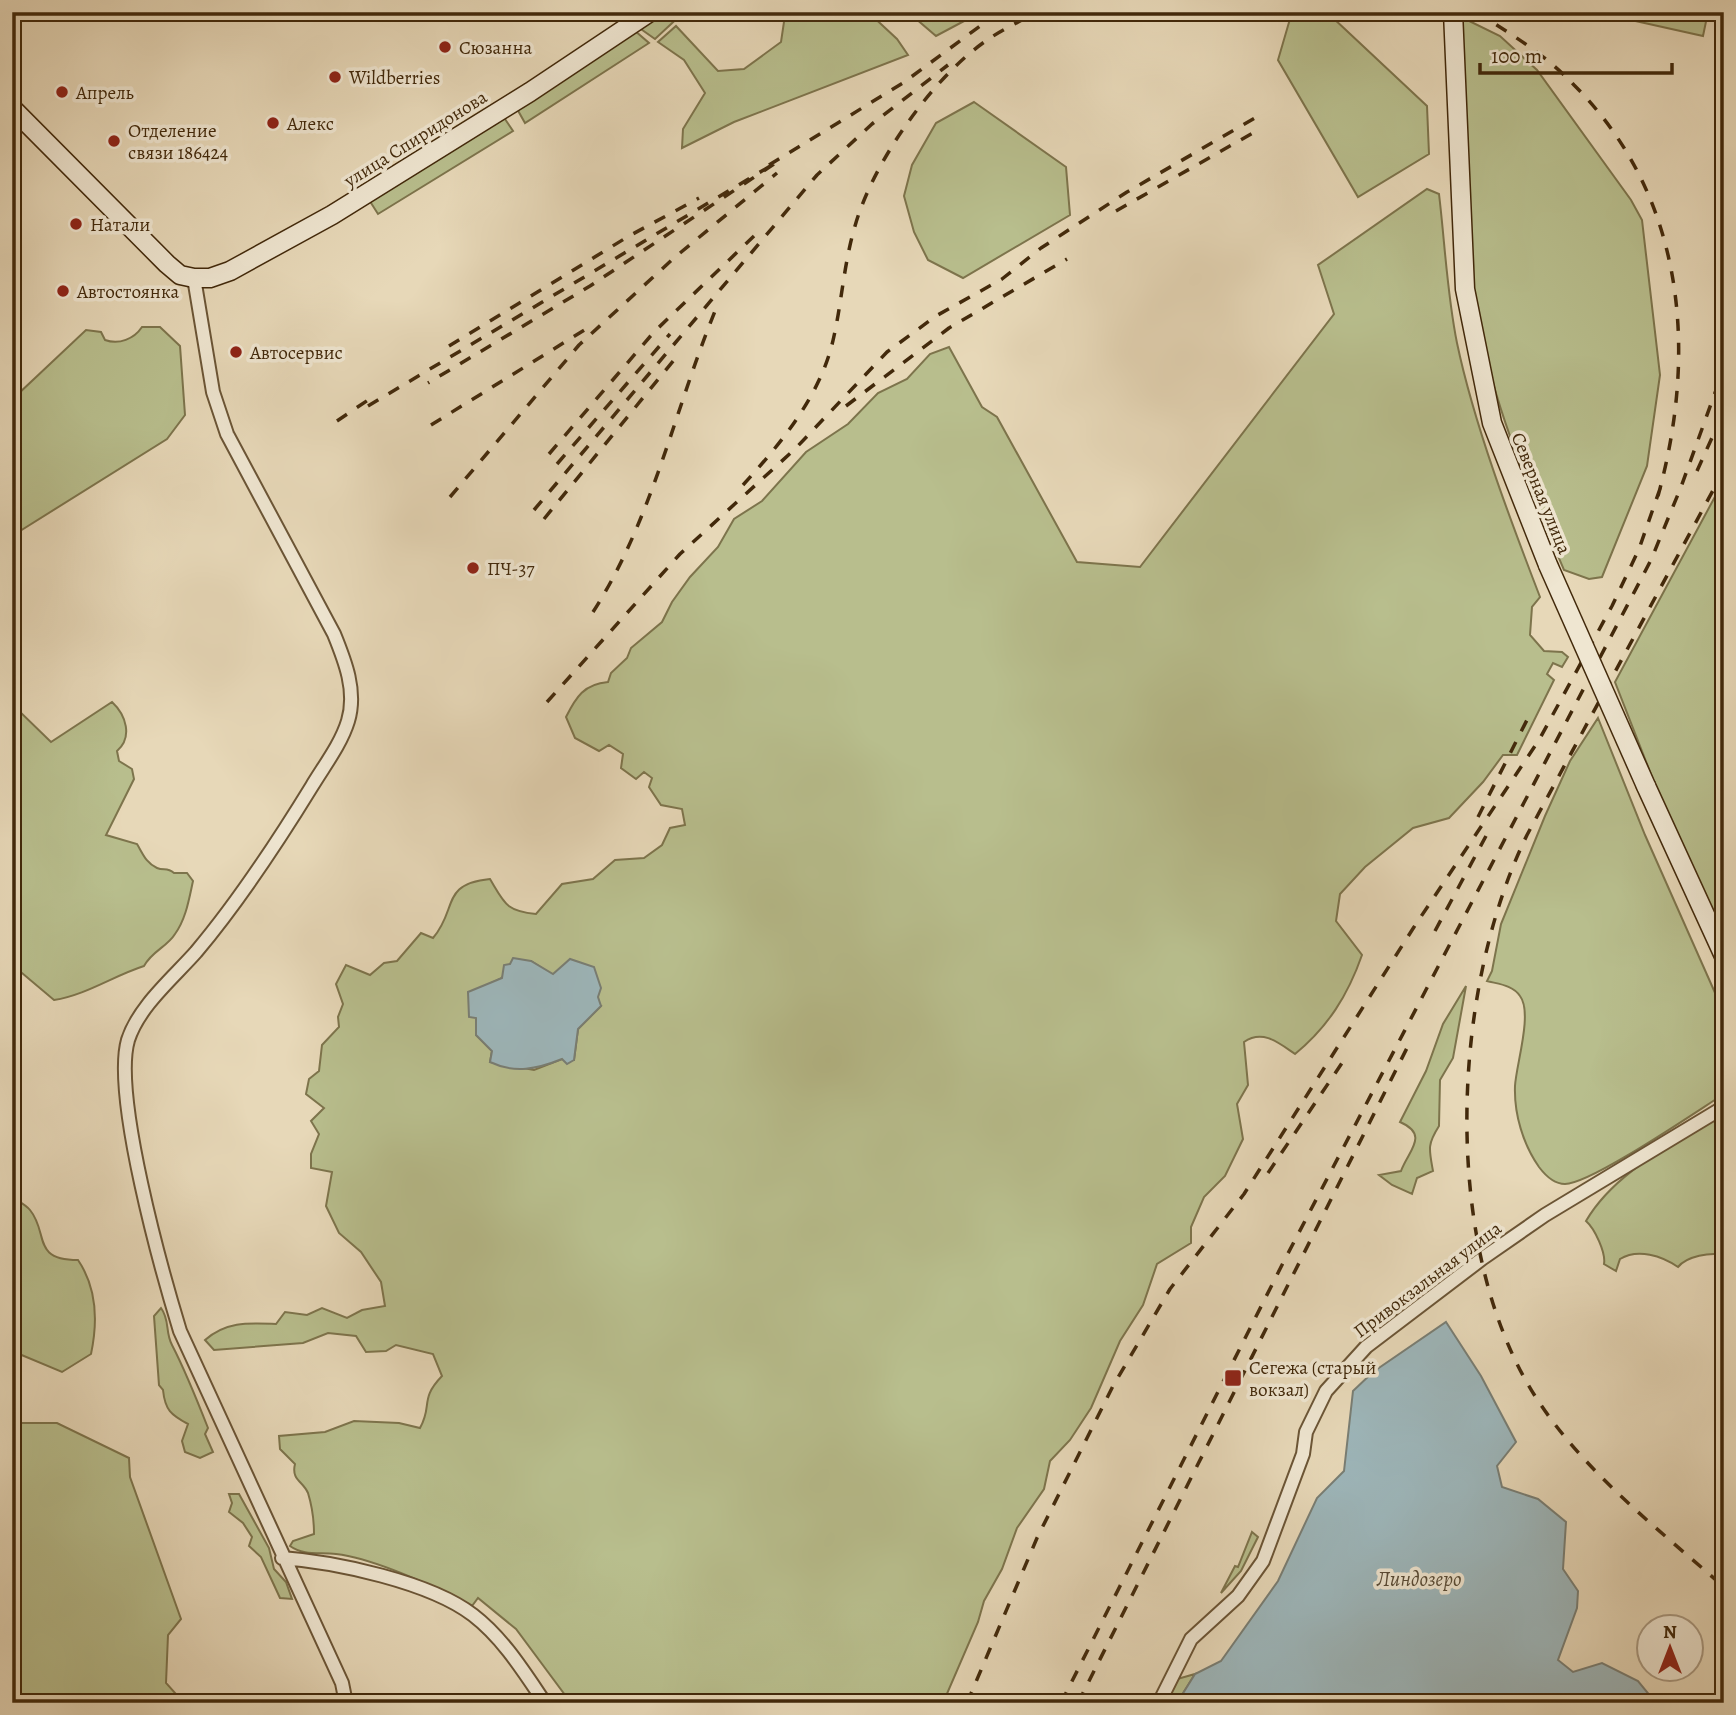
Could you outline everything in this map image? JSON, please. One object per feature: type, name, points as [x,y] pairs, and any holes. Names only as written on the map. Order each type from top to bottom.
[{"type":"street","name":"улица Спиридонова","points":[[194,278],[210,278],[230,271],[332,215],[530,92],[650,12]]},
{"type":"street","name":"Северная улица","points":[[1453,12],[1465,289],[1492,423],[1548,565],[1724,956]]},
{"type":"street","points":[[12,108],[167,264],[180,275],[194,278],[212,392],[227,434],[334,634],[347,667],[350,685],[348,722],[326,763],[256,870],[197,950],[137,1023],[126,1053],[130,1109],[145,1191],[163,1274],[180,1331],[282,1558],[342,1683],[346,1703]]},
{"type":"street","name":"Привокзальная улица","points":[[1159,1703],[1191,1639],[1238,1596],[1263,1561],[1311,1422],[1326,1391],[1366,1348],[1483,1258],[1545,1216],[1724,1107]]},
{"type":"street","points":[[282,1558],[321,1561],[377,1574],[447,1600],[473,1614],[516,1660],[545,1703]]},
{"type":"green space","points":[[657,12],[684,12],[655,39],[638,27]]},
{"type":"green space","points":[[777,12],[868,12],[897,39],[908,55],[734,122],[682,148],[683,129],[705,93],[684,60],[658,42],[676,26],[718,71],[744,69],[781,42],[784,22]]},
{"type":"green space","points":[[908,12],[981,12],[936,36]]},
{"type":"green space","points":[[1292,12],[1332,17],[1427,106],[1429,154],[1358,197],[1278,60]]},
{"type":"green space","points":[[1595,12],[1708,12],[1703,36]]},
{"type":"green space","points":[[1457,15],[1500,36],[1537,70],[1631,200],[1642,220],[1660,375],[1647,466],[1602,577],[1589,579],[1564,570],[1517,456],[1489,369],[1475,300],[1466,219]]},
{"type":"green space","points":[[634,30],[649,43],[525,123],[516,107]]},
{"type":"green space","points":[[974,102],[1066,167],[1070,215],[963,278],[928,260],[914,232],[904,196],[912,165],[936,123]]},
{"type":"green space","points":[[501,113],[513,131],[378,214],[366,195]]},
{"type":"green space","points":[[1427,189],[1439,194],[1451,306],[1464,374],[1494,471],[1540,597],[1532,607],[1530,635],[1544,651],[1562,652],[1568,657],[1562,667],[1553,663],[1547,674],[1554,680],[1517,755],[1503,755],[1483,782],[1449,818],[1413,828],[1365,867],[1340,894],[1336,921],[1362,955],[1343,997],[1317,1033],[1295,1054],[1264,1037],[1251,1038],[1244,1042],[1248,1085],[1237,1104],[1243,1139],[1225,1176],[1204,1197],[1191,1227],[1191,1243],[1157,1264],[1143,1305],[1120,1341],[1091,1408],[1070,1440],[1050,1461],[1044,1489],[1017,1528],[1002,1569],[984,1601],[978,1622],[943,1703],[571,1703],[516,1629],[478,1598],[472,1606],[424,1583],[369,1562],[336,1554],[306,1552],[290,1546],[293,1541],[314,1534],[313,1519],[308,1493],[296,1477],[295,1464],[280,1449],[279,1436],[325,1432],[354,1421],[399,1423],[420,1428],[426,1414],[428,1397],[442,1376],[433,1354],[396,1345],[386,1351],[366,1352],[356,1336],[328,1333],[303,1343],[214,1350],[205,1340],[230,1326],[276,1324],[285,1312],[307,1315],[322,1308],[347,1318],[362,1310],[385,1306],[381,1282],[361,1252],[339,1233],[326,1206],[332,1172],[311,1168],[311,1154],[319,1134],[311,1121],[324,1108],[306,1094],[309,1079],[319,1071],[322,1045],[339,1027],[338,1017],[343,1004],[336,984],[346,965],[370,975],[384,963],[397,961],[421,933],[433,938],[441,927],[452,900],[464,886],[490,879],[507,905],[518,911],[536,914],[562,884],[593,879],[615,860],[644,858],[662,845],[670,828],[685,825],[682,809],[661,805],[649,787],[652,778],[644,772],[636,779],[621,768],[623,754],[609,745],[599,751],[575,738],[566,717],[582,693],[593,685],[608,682],[611,673],[627,658],[631,648],[662,622],[672,602],[690,577],[718,547],[734,519],[762,501],[806,452],[848,424],[878,393],[907,379],[930,354],[949,347],[982,407],[997,417],[1077,562],[1140,567],[1334,314],[1318,265]],"holes":[[[531,961],[601,1006],[578,1029],[574,1060],[562,1059],[534,1070],[490,1062],[492,1051],[476,1035],[481,988],[502,978],[510,964]]]},
{"type":"green space","points":[[142,327],[160,327],[180,346],[185,415],[167,439],[12,536],[12,402],[86,330],[101,332],[105,340],[116,342],[130,338]]},
{"type":"green space","points":[[1724,480],[1724,942],[1653,788],[1654,782],[1615,682]]},
{"type":"green space","points":[[112,702],[121,713],[126,726],[125,739],[117,751],[119,761],[132,769],[134,779],[106,835],[137,844],[153,866],[174,873],[187,873],[193,881],[187,909],[179,928],[144,966],[77,994],[54,1000],[22,973],[12,974],[12,704],[51,742]]},
{"type":"green space","points":[[1598,718],[1645,835],[1724,1013],[1724,1094],[1620,1160],[1578,1181],[1561,1184],[1547,1176],[1539,1167],[1528,1149],[1518,1118],[1515,1086],[1524,1026],[1524,1004],[1513,989],[1487,981],[1492,971],[1501,924],[1545,816],[1570,761]]},
{"type":"green space","points":[[1466,986],[1453,1058],[1440,1080],[1439,1126],[1430,1147],[1433,1171],[1417,1178],[1412,1194],[1392,1185],[1379,1175],[1401,1171],[1412,1150],[1414,1132],[1400,1122],[1426,1071],[1443,1024]]},
{"type":"green space","points":[[1724,1111],[1724,1255],[1699,1256],[1678,1267],[1657,1257],[1642,1254],[1620,1259],[1616,1271],[1604,1264],[1599,1241],[1586,1221],[1598,1203],[1630,1172]]},
{"type":"green space","points":[[12,1197],[30,1210],[36,1219],[47,1250],[63,1259],[78,1260],[89,1282],[95,1317],[91,1354],[62,1372],[12,1351]]},
{"type":"green space","points":[[161,1308],[166,1317],[170,1340],[208,1428],[205,1434],[213,1452],[200,1458],[185,1452],[182,1441],[188,1424],[170,1411],[159,1385],[154,1316]]},
{"type":"green space","points":[[12,1417],[21,1423],[57,1423],[129,1458],[130,1477],[181,1619],[168,1635],[166,1683],[176,1694],[175,1703],[12,1703]]},
{"type":"green space","points":[[229,1494],[239,1494],[269,1548],[274,1569],[286,1582],[292,1599],[280,1598],[261,1557],[249,1546],[252,1537],[243,1523],[229,1512],[232,1503]]},
{"type":"green space","points":[[1252,1532],[1258,1537],[1241,1571],[1221,1593],[1235,1566],[1238,1567]]},
{"type":"green space","points":[[1195,1674],[1177,1703],[1161,1703],[1170,1681]]},
{"type":"water","points":[[513,958],[531,961],[553,974],[570,959],[594,967],[601,988],[598,997],[601,1006],[578,1029],[574,1060],[567,1064],[562,1059],[526,1069],[499,1066],[490,1062],[492,1051],[476,1035],[476,1018],[469,1017],[468,992],[502,978],[504,965],[510,964]]},
{"type":"water","name":"Линдозеро","points":[[1446,1322],[1481,1376],[1516,1442],[1497,1466],[1502,1487],[1538,1499],[1566,1522],[1563,1569],[1578,1591],[1577,1608],[1558,1660],[1573,1672],[1602,1663],[1634,1679],[1634,1684],[1640,1684],[1656,1703],[1177,1703],[1195,1674],[1221,1661],[1278,1581],[1317,1498],[1344,1471],[1353,1391],[1373,1372]]},
{"type":"railway","points":[[769,165],[903,83],[999,12]]},
{"type":"railway","points":[[743,485],[799,416],[820,378],[834,336],[855,226],[864,201],[891,148],[927,97],[969,54],[990,38],[1036,12]]},
{"type":"railway","points":[[1476,12],[1540,55],[1574,85],[1611,129],[1640,176],[1660,226],[1673,278],[1678,332],[1677,386],[1670,441],[1658,496]]},
{"type":"railway","points":[[534,510],[817,175],[872,124],[948,65]]},
{"type":"railway","points":[[547,702],[680,554],[795,449],[887,352],[936,316],[1002,279],[1041,248],[1127,192],[1255,118]]},
{"type":"railway","points":[[1116,211],[1258,130]]},
{"type":"railway","points":[[368,406],[777,162],[590,286],[428,383]]},
{"type":"railway","points":[[450,497],[579,345],[674,258],[777,173]]},
{"type":"railway","points":[[449,346],[629,236],[699,198]]},
{"type":"railway","points":[[549,454],[654,332],[754,236]]},
{"type":"railway","points":[[846,406],[949,328],[1067,259]]},
{"type":"railway","points":[[593,612],[614,576],[648,500],[718,304]]},
{"type":"railway","points":[[431,425],[586,329]]},
{"type":"railway","points":[[557,464],[670,334]]},
{"type":"railway","points":[[544,519],[678,355]]},
{"type":"railway","points":[[1061,1703],[1284,1261],[1651,560],[1724,368]]},
{"type":"railway","points":[[337,421],[374,396]]},
{"type":"railway","points":[[1697,471],[1724,411]]},
{"type":"railway","points":[[1724,470],[1527,835],[1502,897],[1483,967],[1471,1041],[1467,1117],[1471,1193],[1483,1267],[1504,1335],[1535,1396],[1554,1423],[1598,1474],[1724,1587]]},
{"type":"railway","points":[[967,1703],[1037,1538],[1113,1386],[1170,1289],[1244,1194],[1414,927],[1539,740],[1612,606],[1639,549],[1661,486]]},
{"type":"railway","points":[[1478,817],[1530,714]]},
{"type":"railway","points":[[1435,931],[1486,836]]},
{"type":"railway","points":[[1078,1703],[1408,1046]]},
{"type":"railway","points":[[1268,1173],[1348,1054]]},
{"type":"place","name":"Сюзанна","points":[[445,47]]},
{"type":"place","name":"Wildberries","points":[[335,77]]},
{"type":"place","name":"Апрель","points":[[62,92]]},
{"type":"place","name":"Алекс","points":[[273,123]]},
{"type":"place","name":"Отделение связи 186424","points":[[114,141]]},
{"type":"place","name":"Натали","points":[[76,224]]},
{"type":"place","name":"Автостоянка","points":[[63,291]]},
{"type":"place","name":"Автосервис","points":[[236,352]]},
{"type":"place","name":"ПЧ-37","points":[[473,568]]},
{"type":"place","name":"Сегежа (старый вокзал)","points":[[1233,1378]]}]
